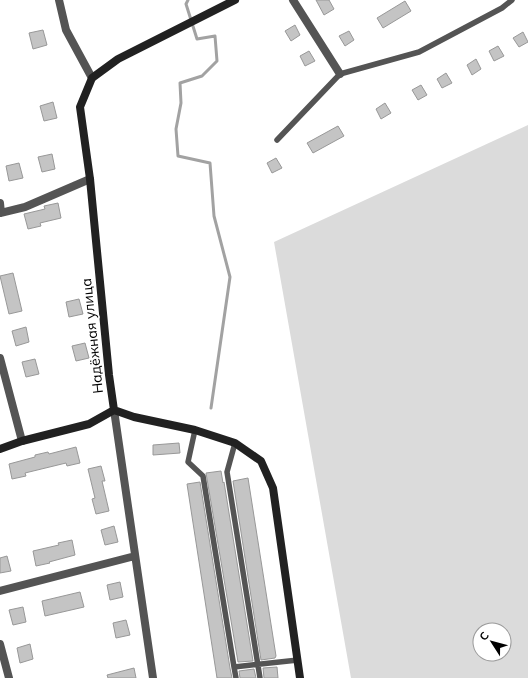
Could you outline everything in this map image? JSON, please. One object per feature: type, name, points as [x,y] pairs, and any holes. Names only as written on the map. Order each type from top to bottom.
[{"type":"main road","points":[[92,78],[118,60],[235,0]]},
{"type":"main road","name":"Надёжная улица","points":[[92,78],[80,107],[90,180],[108,375],[114,410]]},
{"type":"main road","points":[[0,449],[89,424],[114,410],[134,417],[195,430],[235,443],[261,461],[273,488],[300,678]]},
{"type":"street","points":[[59,0],[66,30],[92,78]]},
{"type":"street","points":[[293,0],[340,74]]},
{"type":"street","points":[[0,203],[1,213],[25,207],[90,180]]},
{"type":"street","points":[[0,358],[22,442]]},
{"type":"street","name":"Надёжная улица","points":[[114,410],[153,678]]},
{"type":"street","points":[[0,591],[135,556]]},
{"type":"street","points":[[0,644],[9,678]]},
{"type":"lane","points":[[277,140],[340,74],[419,52],[502,8],[512,0]]},
{"type":"lane","points":[[195,430],[188,462],[203,476],[236,678]]},
{"type":"lane","points":[[235,443],[227,472],[260,678]]},
{"type":"lane","points":[[234,667],[298,660]]},
{"type":"shaded area","points":[[528,125],[528,678],[351,678],[274,242]]},
{"type":"building","points":[[316,0],[329,0],[334,9],[324,15]]},
{"type":"building","points":[[405,1],[411,11],[383,28],[377,18]]},
{"type":"building","points":[[295,25],[300,35],[291,41],[285,31]]},
{"type":"building","points":[[43,30],[47,45],[33,49],[29,33]]},
{"type":"building","points":[[349,31],[354,40],[345,46],[339,36]]},
{"type":"building","points":[[523,32],[528,42],[519,47],[513,38]]},
{"type":"building","points":[[498,46],[504,56],[494,61],[489,51]]},
{"type":"building","points":[[309,51],[315,61],[305,66],[300,56]]},
{"type":"building","points":[[476,59],[481,69],[472,75],[467,65]]},
{"type":"building","points":[[446,73],[452,83],[442,88],[437,79]]},
{"type":"building","points":[[421,85],[427,95],[418,100],[412,90]]},
{"type":"building","points":[[53,102],[57,118],[44,121],[40,106]]},
{"type":"building","points":[[385,103],[391,113],[381,119],[376,109]]},
{"type":"building","points":[[338,126],[344,136],[313,153],[307,143]]},
{"type":"building","points":[[52,154],[55,169],[42,172],[38,157]]},
{"type":"building","points":[[276,158],[282,168],[272,173],[267,163]]},
{"type":"building","points":[[19,163],[23,178],[9,181],[6,166]]},
{"type":"building","points":[[58,203],[61,218],[40,223],[41,226],[28,229],[24,214],[45,209],[44,206]]},
{"type":"building","points":[[13,273],[22,311],[9,314],[0,276]]},
{"type":"building","points":[[79,299],[83,314],[69,317],[66,302]]},
{"type":"building","points":[[26,327],[29,342],[16,346],[12,331]]},
{"type":"building","points":[[85,343],[89,358],[76,361],[72,346]]},
{"type":"building","points":[[35,359],[39,374],[26,377],[22,362]]},
{"type":"building","points":[[179,443],[180,453],[153,455],[153,445]]},
{"type":"building","points":[[76,447],[80,463],[67,466],[66,463],[25,473],[26,476],[12,479],[9,464],[35,457],[35,455],[48,452],[49,454]]},
{"type":"building","points":[[101,466],[105,481],[102,481],[109,511],[96,514],[92,499],[95,498],[88,469]]},
{"type":"building","points":[[221,471],[253,661],[238,662],[206,473]]},
{"type":"building","points":[[248,478],[276,656],[275,658],[261,660],[233,481]]},
{"type":"building","points":[[200,482],[232,678],[217,678],[187,484]]},
{"type":"building","points":[[114,526],[118,542],[105,545],[101,530]]},
{"type":"building","points":[[72,540],[75,555],[36,566],[33,551],[59,545],[58,543]]},
{"type":"building","points":[[7,556],[11,571],[0,573],[0,558]]},
{"type":"building","points":[[120,582],[123,597],[110,600],[107,585]]},
{"type":"building","points":[[80,592],[84,607],[45,616],[42,601]]},
{"type":"building","points":[[23,607],[26,622],[13,625],[9,610]]},
{"type":"building","points":[[126,620],[130,635],[116,638],[113,623]]},
{"type":"building","points":[[30,644],[33,659],[20,663],[17,648]]},
{"type":"building","points":[[277,667],[278,678],[264,678],[263,668]]},
{"type":"building","points":[[134,668],[136,678],[108,678],[107,675]]},
{"type":"building","points":[[254,669],[256,678],[240,678],[239,671]]},
{"type":"waterway","points":[[188,0],[186,4],[197,39],[215,36],[217,61],[202,76],[180,83],[181,103],[176,129],[178,156],[210,163],[214,216],[230,277],[211,408]]}]
